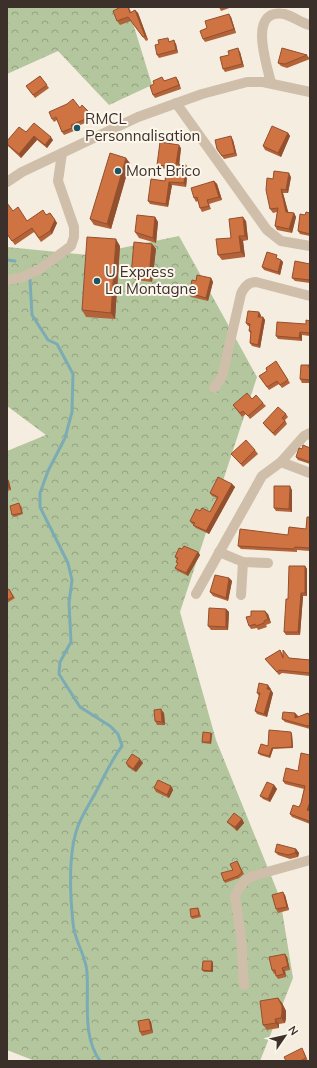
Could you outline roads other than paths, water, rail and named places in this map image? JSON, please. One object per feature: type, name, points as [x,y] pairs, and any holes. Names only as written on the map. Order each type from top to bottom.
[{"type":"street","points":[[271,83],[261,36],[262,26],[267,18],[275,14],[285,14],[310,25]]},
{"type":"street","points":[[7,182],[22,172],[138,116],[202,94],[247,82],[271,83],[310,92]]},
{"type":"street","points":[[176,103],[270,233],[282,241],[310,246]]},
{"type":"street","points":[[7,280],[23,277],[40,269],[71,246],[74,237],[74,227],[58,181],[62,153]]},
{"type":"street","points":[[214,388],[222,377],[241,294],[245,287],[251,282],[260,282],[310,296]]},
{"type":"street","points":[[196,594],[262,476],[281,462],[304,436],[310,433]]},
{"type":"street","points":[[281,462],[310,473]]},
{"type":"street","points":[[219,552],[243,562],[268,564]]},
{"type":"street","points":[[241,595],[243,562]]},
{"type":"street","points":[[244,985],[241,936],[235,896],[238,888],[246,880],[253,876],[310,860]]},
{"type":"waterway","points":[[7,260],[15,261]]},
{"type":"waterway","points":[[30,280],[32,315],[48,340],[57,344],[73,374],[72,412],[65,438],[48,471],[40,493],[40,507],[68,563],[72,580],[69,603],[71,642],[60,662],[59,674],[80,707],[110,726],[118,734],[122,746],[112,761],[80,821],[75,837],[71,861],[71,899],[75,936],[85,960],[87,972],[89,1030],[94,1051],[100,1061]]},
{"type":"place","name":"RMCL Personnalisation","points":[[77,128]]},
{"type":"place","name":"Mont Brico","points":[[118,171]]},
{"type":"place","name":"U Express La Montagne","points":[[97,281]]}]
